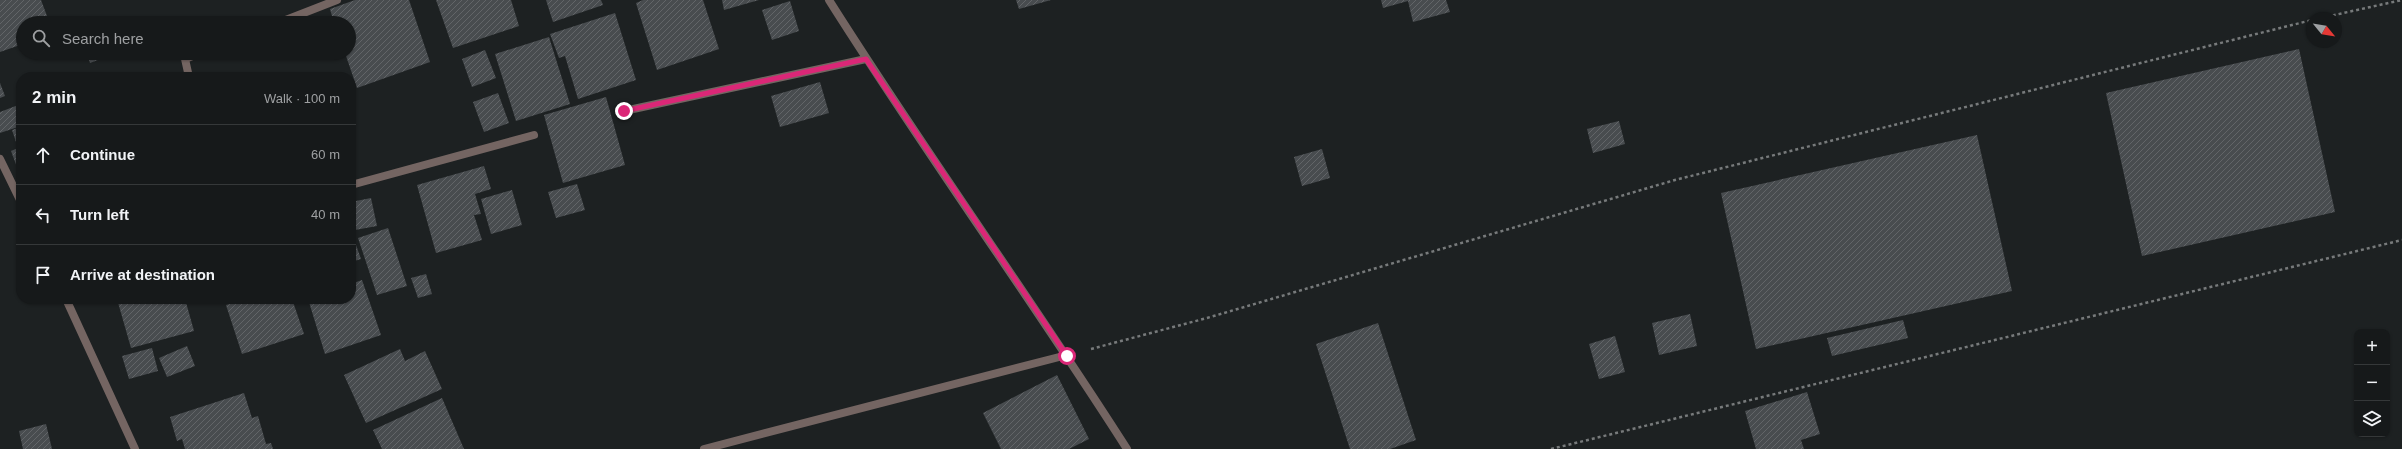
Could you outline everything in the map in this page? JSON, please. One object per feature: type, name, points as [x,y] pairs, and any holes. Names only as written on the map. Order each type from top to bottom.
[{"type":"street","points":[[296,16],[337,0]]},
{"type":"street","points":[[829,0],[866,59],[1067,356],[1126,449]]},
{"type":"street","points":[[624,111],[866,59]]},
{"type":"street","points":[[186,60],[188,72]]},
{"type":"street","points":[[356,184],[534,135]]},
{"type":"street","points":[[0,159],[16,192]]},
{"type":"street","points":[[68,304],[135,449]]},
{"type":"street","points":[[704,449],[1067,356]]},
{"type":"path","points":[[2342,13],[2402,0]]},
{"type":"path","points":[[1067,356],[1207,318],[1674,180],[2306,22]]},
{"type":"path","points":[[1551,449],[2402,240]]},
{"type":"building","points":[[0,0],[41,0],[47,16],[16,16],[16,46],[0,52]]},
{"type":"building","points":[[355,0],[409,0],[430,62],[357,88],[356,72],[352,72],[347,60],[356,60],[356,16],[332,16],[330,9]]},
{"type":"building","points":[[436,0],[511,0],[519,26],[453,48]]},
{"type":"building","points":[[546,0],[601,0],[603,5],[553,22]]},
{"type":"building","points":[[643,0],[703,0],[719,49],[657,70],[636,3]]},
{"type":"building","points":[[722,0],[759,0],[724,10]]},
{"type":"building","points":[[1016,0],[1051,0],[1019,9]]},
{"type":"building","points":[[1381,0],[1446,0],[1450,12],[1413,22],[1408,1],[1383,8]]},
{"type":"building","points":[[790,1],[799,31],[772,40],[762,10]]},
{"type":"building","points":[[615,13],[636,80],[578,99],[565,56],[559,58],[550,34]]},
{"type":"building","points":[[549,37],[570,104],[516,121],[495,54]]},
{"type":"building","points":[[2299,49],[2335,212],[2142,256],[2106,93]]},
{"type":"building","points":[[485,50],[496,78],[472,87],[462,59]]},
{"type":"building","points":[[89,60],[98,60],[90,63]]},
{"type":"building","points":[[820,82],[829,113],[780,127],[771,96]]},
{"type":"building","points":[[0,83],[5,96],[0,98]]},
{"type":"building","points":[[498,93],[509,123],[484,132],[473,102]]},
{"type":"building","points":[[606,97],[625,165],[563,183],[544,115]]},
{"type":"building","points":[[16,106],[16,128],[0,133],[0,112]]},
{"type":"building","points":[[1619,121],[1625,144],[1593,153],[1587,129]]},
{"type":"building","points":[[16,129],[16,142],[12,130]]},
{"type":"building","points":[[1977,135],[2012,291],[1756,349],[1721,193]]},
{"type":"building","points":[[16,149],[16,164],[11,151]]},
{"type":"building","points":[[1322,149],[1330,178],[1302,186],[1294,157]]},
{"type":"building","points":[[484,166],[491,189],[475,194],[481,214],[474,215],[482,240],[436,253],[417,185]]},
{"type":"building","points":[[577,184],[585,210],[556,218],[548,192]]},
{"type":"building","points":[[512,190],[522,225],[491,234],[481,199]]},
{"type":"building","points":[[371,198],[377,226],[356,230],[356,201]]},
{"type":"building","points":[[388,228],[407,286],[377,295],[358,238]]},
{"type":"building","points":[[356,245],[361,259],[356,260]]},
{"type":"building","points":[[426,274],[432,294],[418,298],[411,278]]},
{"type":"building","points":[[362,280],[381,335],[325,354],[310,304],[356,304],[356,282]]},
{"type":"building","points":[[118,304],[186,304],[194,331],[131,348]]},
{"type":"building","points":[[294,304],[304,334],[242,354],[226,305]]},
{"type":"building","points":[[1690,314],[1697,346],[1659,355],[1652,323]]},
{"type":"building","points":[[1903,320],[1908,338],[1832,356],[1827,338]]},
{"type":"building","points":[[1378,323],[1416,440],[1390,449],[1350,449],[1316,344]]},
{"type":"building","points":[[1615,336],[1625,372],[1599,379],[1589,344]]},
{"type":"building","points":[[187,346],[195,366],[167,377],[159,358]]},
{"type":"building","points":[[152,348],[158,371],[129,379],[122,356]]},
{"type":"building","points":[[400,349],[405,361],[425,351],[442,389],[366,423],[344,375]]},
{"type":"building","points":[[1057,375],[1089,439],[1069,449],[1001,449],[983,413]]},
{"type":"building","points":[[1807,392],[1820,434],[1801,440],[1804,449],[1756,449],[1745,411]]},
{"type":"building","points":[[244,393],[252,418],[258,416],[266,444],[271,443],[273,449],[185,449],[182,439],[177,441],[170,417]]},
{"type":"building","points":[[442,398],[464,449],[382,449],[373,430]]},
{"type":"building","points":[[46,424],[52,449],[23,449],[19,431]]},
{"type":"route","points":[[624,111],[866,59],[1067,356]]}]
